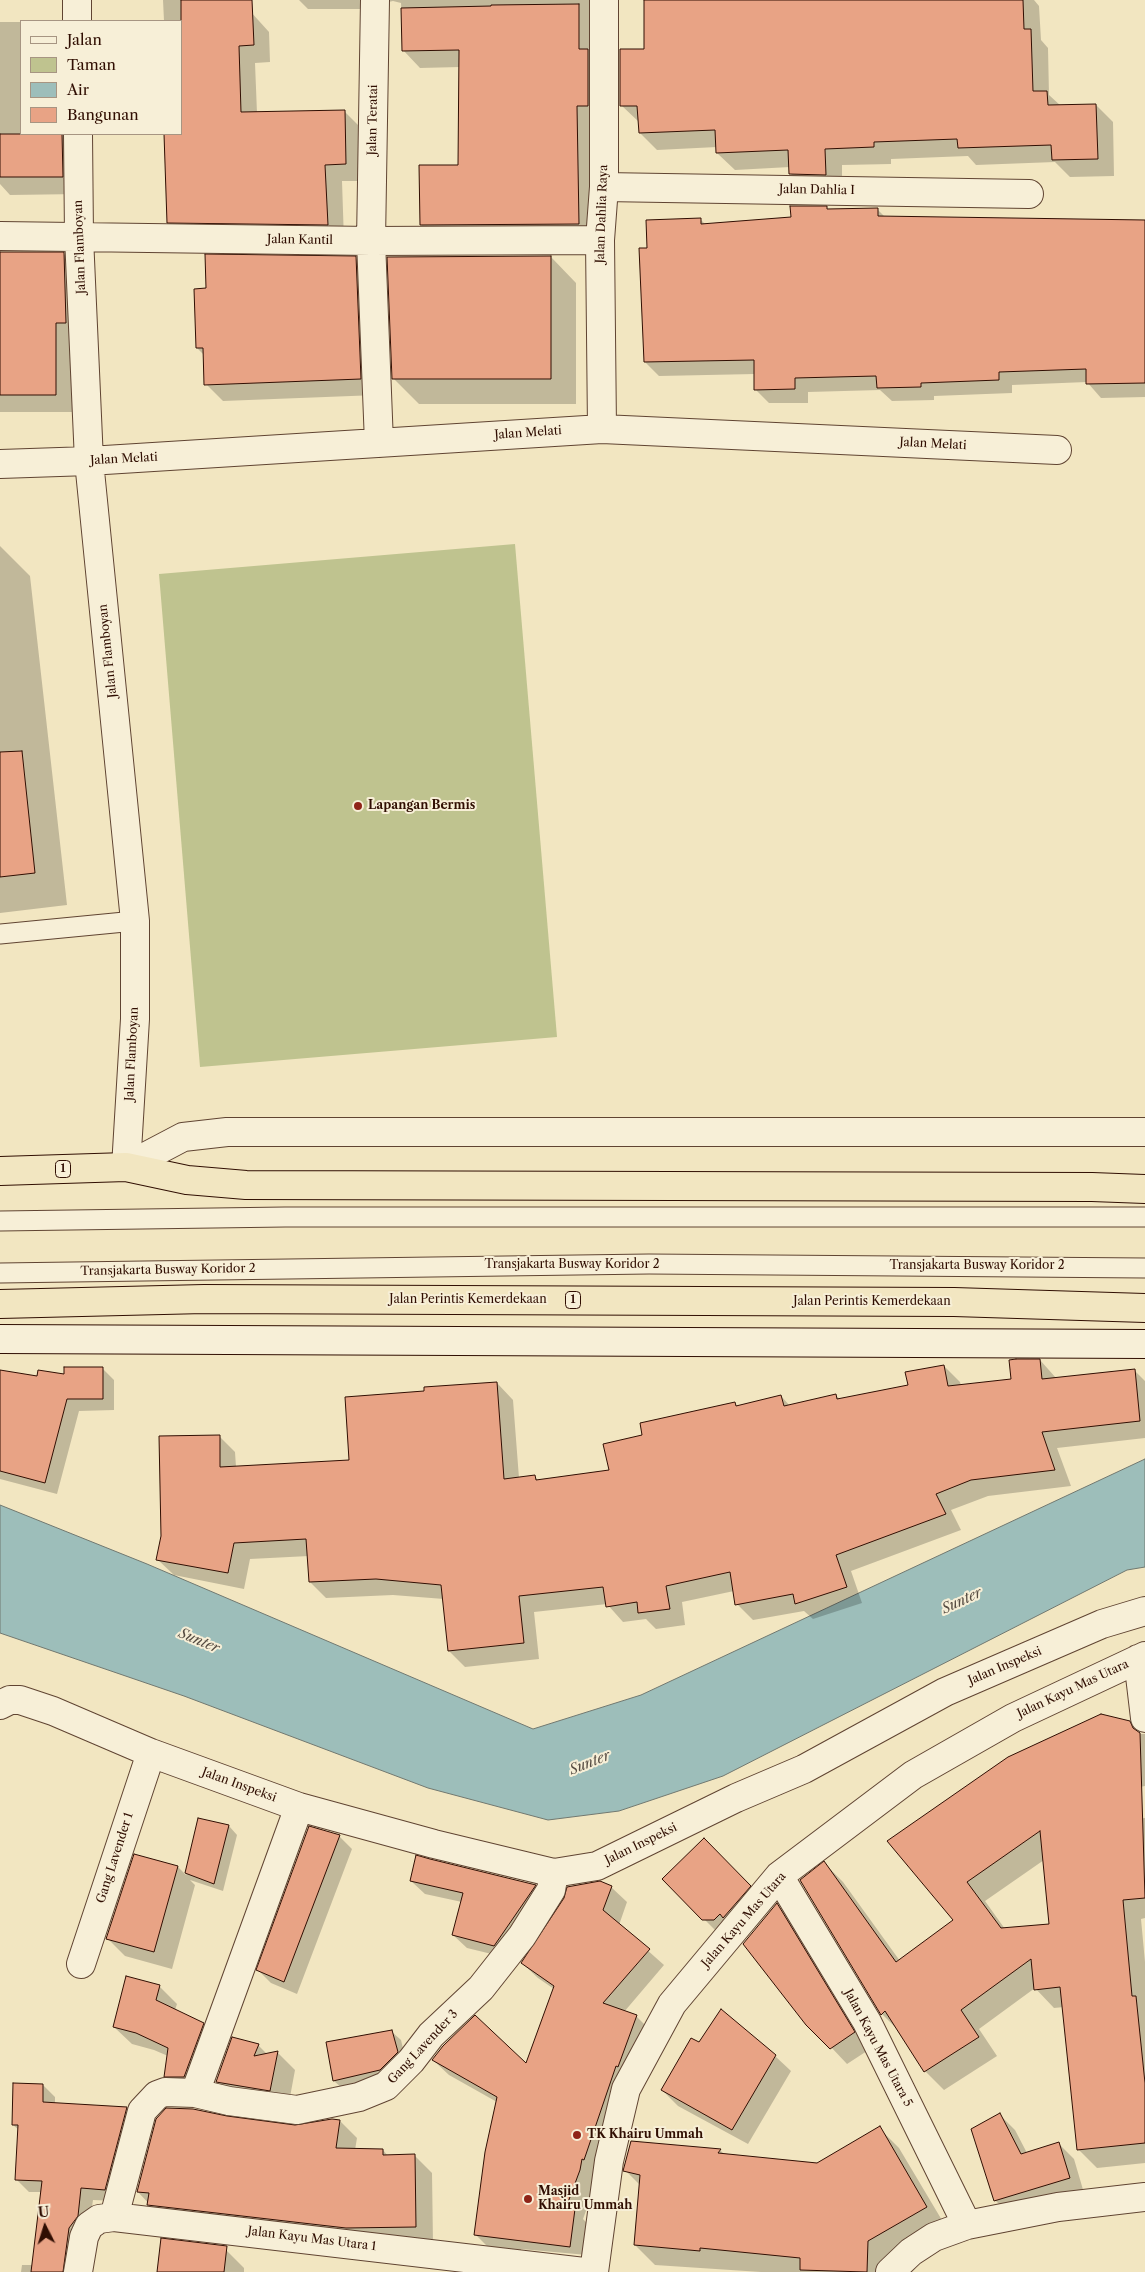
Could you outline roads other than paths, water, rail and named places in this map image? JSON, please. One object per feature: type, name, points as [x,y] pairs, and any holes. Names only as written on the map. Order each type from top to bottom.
[{"type":"highway","name":"1","points":[[0,1171],[126,1167],[188,1180],[246,1185],[1092,1187],[1145,1189]]},
{"type":"highway","name":"Jalan Perintis Kemerdekaan","points":[[0,1304],[214,1298],[954,1302],[1145,1308]]},
{"type":"street","points":[[77,0],[77,20]]},
{"type":"street","name":"Jalan Teratai","points":[[376,0],[371,241],[379,443]]},
{"type":"street","name":"Jalan Dahlia Raya","points":[[602,429],[600,240],[604,187],[604,0]]},
{"type":"street","name":"Jalan Flamboyan","points":[[78,135],[79,237],[89,461],[135,921],[135,1018],[126,1167]]},
{"type":"street","name":"Jalan Dahlia I","points":[[604,187],[1029,194]]},
{"type":"street","name":"Jalan Kantil","points":[[0,236],[371,241],[600,240]]},
{"type":"street","name":"Jalan Melati","points":[[0,464],[89,461],[602,429],[1057,450]]},
{"type":"street","points":[[126,1167],[183,1137],[227,1132],[1145,1132]]},
{"type":"street","points":[[0,1339],[1145,1344]]},
{"type":"street","name":"Jalan Inspeksi","points":[[0,1705],[10,1700],[20,1700],[54,1711],[151,1753],[299,1807],[434,1844],[554,1873],[597,1866],[736,1798],[804,1769],[945,1692],[1102,1624],[1145,1611]]},
{"type":"street","points":[[1142,1657],[1145,1718]]},
{"type":"street","name":"Jalan Kayu Mas Utara","points":[[594,2272],[609,2161],[626,2089],[672,2004],[779,1876],[913,1776],[1013,1718],[1142,1657]]},
{"type":"street","name":"Gang Lavender 1","points":[[81,1964],[151,1753]]},
{"type":"street","points":[[195,2093],[299,1807]]},
{"type":"street","name":"Gang Lavender 3","points":[[114,2217],[142,2111],[157,2095],[165,2092],[195,2093],[230,2101],[297,2110],[359,2097],[386,2086],[411,2061],[431,2034],[481,1988],[522,1936],[551,1890],[554,1873]]},
{"type":"street","name":"Jalan Kayu Mas Utara 5","points":[[779,1876],[867,2022],[967,2224]]},
{"type":"street","points":[[890,2272],[911,2252],[934,2237],[967,2224],[1058,2206],[1145,2197]]},
{"type":"street","name":"Jalan Kayu Mas Utara 1","points":[[78,2272],[84,2237],[88,2226],[99,2219],[114,2217],[584,2272]]},
{"type":"lane","points":[[0,934],[135,921]]},
{"type":"lane","points":[[0,1221],[285,1217],[1145,1217]]},
{"type":"lane","name":"Transjakarta Busway Koridor 2","points":[[0,1273],[649,1264],[1145,1268]]},
{"type":"water","name":"Sunter","points":[[1145,1459],[1145,1567],[1127,1570],[723,1776],[619,1811],[548,1820],[428,1788],[184,1696],[0,1633],[0,1505],[147,1564],[533,1729],[641,1695]]},
{"type":"place","name":"Lapangan Bermis","points":[[358,806]]},
{"type":"place","name":"TK Khairu Ummah","points":[[577,2135]]},
{"type":"place","name":"Masjid Khairu Ummah","points":[[528,2199]]}]
